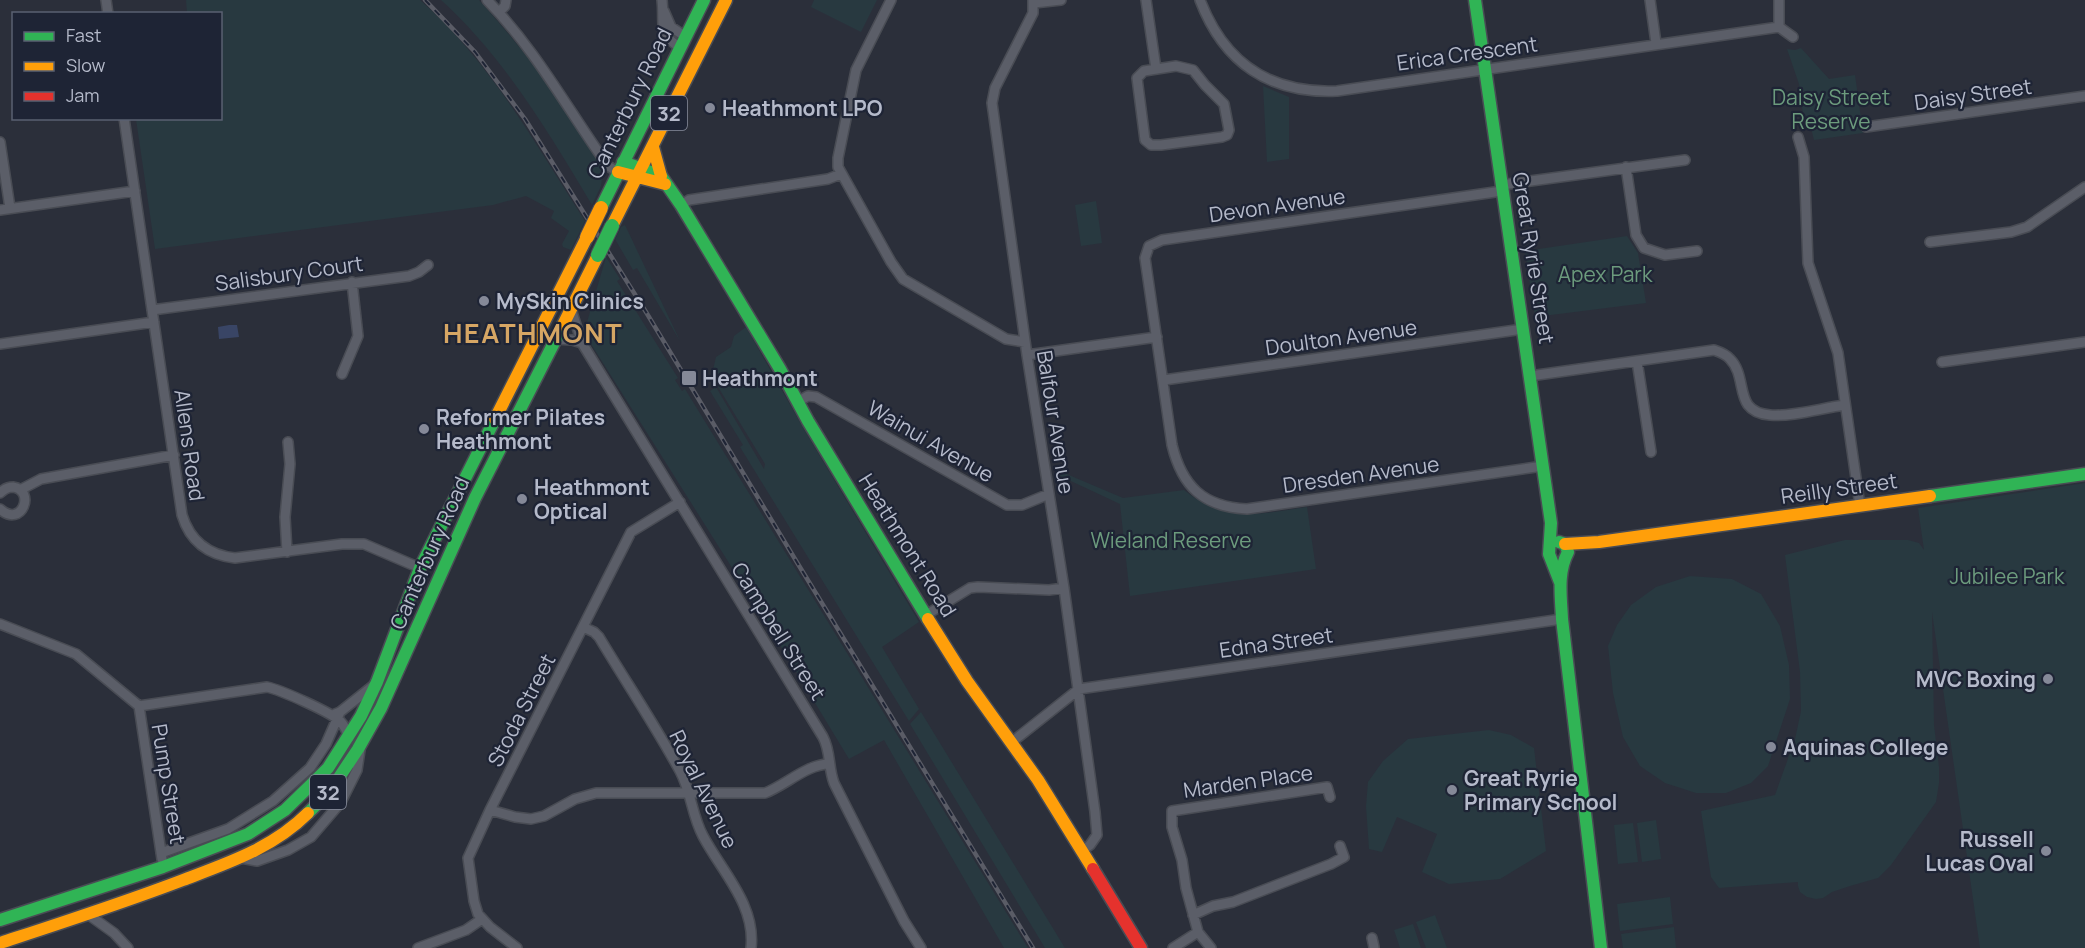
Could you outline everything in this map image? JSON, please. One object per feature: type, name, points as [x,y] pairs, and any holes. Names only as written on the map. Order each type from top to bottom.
[{"type":"main road","name":"Canterbury Road","points":[[0,921],[162,860],[232,841],[276,817],[296,801],[355,741],[362,716],[420,568],[704,0]]},
{"type":"main road","name":"Canterbury Road","points":[[0,944],[115,906],[197,876],[263,848],[309,813],[335,784],[355,741],[395,679],[475,498],[652,147],[705,54],[726,0]]},
{"type":"main road","name":"Great Ryrie Street","points":[[1475,0],[1551,523],[1560,551],[1562,620],[1601,948]]},
{"type":"main road","points":[[683,42],[705,54]]},
{"type":"main road","name":"Heathmont Road","points":[[652,147],[664,180],[780,369],[797,402],[926,615],[973,690],[1012,742],[1141,948]]},
{"type":"main road","points":[[621,167],[664,180]]},
{"type":"main road","points":[[570,272],[582,267],[590,271]]},
{"type":"main road","points":[[492,426],[508,434]]},
{"type":"main road","name":"Reilly Street","points":[[1560,551],[1599,542],[2085,474]]},
{"type":"main road","points":[[420,568],[441,576]]},
{"type":"main road","points":[[3,948],[38,932]]},
{"type":"street","points":[[487,0],[554,83],[601,156],[621,167]]},
{"type":"street","points":[[499,12],[505,6],[506,0]]},
{"type":"street","points":[[891,0],[856,69],[838,167],[891,262],[903,279],[1006,339],[1025,342]]},
{"type":"street","points":[[1034,1],[1061,0]]},
{"type":"street","points":[[1146,0],[1156,69]]},
{"type":"street","name":"Erica Crescent","points":[[1200,0],[1217,33],[1249,68],[1286,87],[1309,91],[1337,91],[1779,27]]},
{"type":"street","points":[[1650,0],[1656,43]]},
{"type":"street","points":[[1779,0],[1779,27],[1793,37]]},
{"type":"street","name":"Balfour Avenue","points":[[1034,1],[1033,13],[995,88],[992,99],[1025,342],[1079,689],[1097,835],[1094,841],[1082,851]]},
{"type":"street","points":[[662,4],[671,27],[683,42]]},
{"type":"street","points":[[662,4],[664,34],[670,41],[683,42]]},
{"type":"street","points":[[664,34],[671,27]]},
{"type":"street","points":[[1183,67],[1193,70],[1224,104],[1229,130],[1227,135],[1161,145],[1151,145],[1146,142],[1136,82],[1141,72],[1156,69],[1183,67]]},
{"type":"street","name":"Daisy Street","points":[[1866,127],[2085,96]]},
{"type":"street","name":"Allens Road","points":[[124,120],[174,455],[185,522],[192,537],[219,556],[235,558],[342,544],[364,544],[420,568]]},
{"type":"street","points":[[1798,137],[1804,157],[1808,263],[1838,353],[1860,506]]},
{"type":"street","points":[[0,142],[5,209],[135,191]]},
{"type":"street","points":[[1502,188],[1626,167],[1685,160]]},
{"type":"street","points":[[1626,167],[1636,235],[1644,248],[1665,255],[1697,251]]},
{"type":"street","points":[[681,205],[689,200],[828,180],[841,174]]},
{"type":"street","points":[[1930,242],[2011,232],[2027,227],[2085,187]]},
{"type":"street","name":"Devon Avenue","points":[[1157,337],[1145,258],[1147,249],[1154,243],[1502,188]]},
{"type":"street","name":"Salisbury Court","points":[[153,310],[409,276],[428,266]]},
{"type":"street","points":[[342,374],[358,336],[352,282]]},
{"type":"street","name":"Campbell Street","points":[[571,309],[582,344],[823,737],[830,752],[829,764],[834,783],[904,921],[921,948]]},
{"type":"street","points":[[0,344],[154,322]]},
{"type":"street","name":"Doulton Avenue","points":[[1164,380],[1523,329]]},
{"type":"street","points":[[1027,355],[1157,337],[1164,380]]},
{"type":"street","points":[[555,339],[572,340],[582,344]]},
{"type":"street","points":[[1942,362],[2085,342]]},
{"type":"street","points":[[1530,376],[1714,350],[1729,358],[1736,367],[1743,398],[1749,407],[1757,412],[1778,416],[1845,405]]},
{"type":"street","points":[[1637,361],[1651,452]]},
{"type":"street","name":"Dresden Avenue","points":[[1164,380],[1175,459],[1181,472],[1197,493],[1210,502],[1224,506],[1247,509],[1543,466]]},
{"type":"street","name":"Wainui Avenue","points":[[797,402],[808,396],[816,397],[1006,505],[1022,505],[1049,494]]},
{"type":"street","points":[[287,552],[285,517],[290,464],[288,442]]},
{"type":"street","points":[[0,493],[7,488],[20,490],[41,479],[174,455]]},
{"type":"street","points":[[0,509],[8,514],[17,514],[21,511],[25,498],[20,490]]},
{"type":"street","name":"Stoda Street","points":[[482,920],[476,907],[468,858],[490,810],[631,532],[680,502]]},
{"type":"street","points":[[926,615],[970,588],[978,586],[1049,590],[1064,588]]},
{"type":"street","name":"Edna Street","points":[[1079,689],[1562,620]]},
{"type":"street","points":[[0,624],[76,654],[139,706],[267,687],[278,689],[336,715],[355,741],[357,770],[341,802],[311,837],[288,850],[257,861],[241,858]]},
{"type":"street","name":"Royal Avenue","points":[[583,627],[594,632],[598,637],[681,772],[702,835],[747,911],[752,936],[751,948]]},
{"type":"street","points":[[336,715],[377,682]]},
{"type":"street","points":[[1012,742],[1079,689]]},
{"type":"street","name":"Pump Street","points":[[139,706],[162,860]]},
{"type":"street","name":"Canterbury Road","points":[[162,860],[228,829],[273,801],[310,768],[326,744],[336,715]]},
{"type":"street","points":[[490,810],[531,819],[544,816],[575,799],[596,793],[765,793],[779,788],[815,766],[829,764]]},
{"type":"street","name":"Marden Place","points":[[1193,915],[1182,860],[1172,827],[1172,811],[1328,788]]},
{"type":"street","points":[[1211,948],[1198,932],[1193,915],[1331,864],[1344,857],[1340,846]]},
{"type":"street","points":[[114,933],[109,920],[115,906]]},
{"type":"street","points":[[89,915],[114,933],[128,948]]},
{"type":"street","points":[[418,948],[466,930],[482,920],[517,948]]},
{"type":"street","points":[[1173,948],[1198,932]]},
{"type":"street","points":[[1368,948],[1373,944]]},
{"type":"green space","points":[[186,0],[420,0],[445,24],[490,76],[585,221],[571,250],[563,247],[562,244],[569,231],[551,218],[554,211],[526,196],[493,205],[155,249],[136,120],[222,120],[222,12],[187,12]]},
{"type":"green space","points":[[441,0],[479,0],[546,82],[576,125],[603,170],[601,186],[592,205],[542,124],[505,71],[464,22]]},
{"type":"green space","points":[[814,0],[877,0],[861,32],[811,7]]},
{"type":"green space","name":"Daisy Street Reserve","points":[[1801,48],[1829,79],[1855,75],[1863,133],[1814,140],[1811,128],[1804,122],[1799,84],[1787,49]]},
{"type":"green space","points":[[1263,86],[1289,97],[1289,159],[1267,162]]},
{"type":"green space","points":[[1096,201],[1102,243],[1081,246],[1075,205]]},
{"type":"green space","points":[[625,225],[680,341],[637,268],[633,270],[615,239],[621,227]]},
{"type":"green space","name":"Apex Park","points":[[1627,236],[1638,253],[1646,303],[1535,317],[1525,251]]},
{"type":"green space","points":[[606,257],[620,279],[617,281],[678,378],[675,380],[682,391],[685,389],[1028,948],[1004,948],[884,740],[849,759],[758,609],[591,344],[585,329]]},
{"type":"green space","points":[[746,327],[919,622],[882,647],[919,709],[909,721],[740,447],[743,445],[710,391],[716,387],[764,469],[765,464],[715,382],[713,370],[716,357],[731,347],[734,336]]},
{"type":"green space","name":"Wieland Reserve","points":[[1057,470],[1123,498],[1184,490],[1215,508],[1243,514],[1307,507],[1316,569],[1130,596],[1120,504],[1058,475]]},
{"type":"green space","name":"Jubilee Park","points":[[2085,483],[2085,948],[1980,948],[1932,612],[1934,725],[1939,767],[1936,802],[1891,865],[1878,878],[1816,899],[1800,892],[1798,882],[1719,888],[1711,877],[1701,811],[1775,795],[1795,739],[1801,711],[1800,672],[1785,555],[1845,540],[1908,540],[1919,543],[1924,550],[1918,508]]},
{"type":"green space","points":[[1690,576],[1732,579],[1761,594],[1780,626],[1789,665],[1790,699],[1768,766],[1751,783],[1726,793],[1696,793],[1665,783],[1640,766],[1623,737],[1613,693],[1608,646],[1617,625],[1631,605],[1656,587]]},
{"type":"green space","points":[[921,712],[1065,948],[1045,948],[910,724]]},
{"type":"green space","points":[[1489,730],[1511,735],[1534,748],[1546,851],[1500,879],[1449,884],[1422,872],[1437,834],[1397,817],[1382,852],[1369,849],[1366,806],[1368,782],[1383,761],[1408,739]]},
{"type":"green space","points":[[1656,820],[1661,859],[1642,862],[1637,823]]},
{"type":"green space","points":[[1633,823],[1638,862],[1618,864],[1614,825]]},
{"type":"green space","points":[[1670,897],[1673,924],[1620,931],[1617,904]]},
{"type":"green space","points":[[1435,915],[1447,948],[1426,948],[1416,922]]},
{"type":"green space","points":[[1413,924],[1421,948],[1400,948],[1394,930]]},
{"type":"green space","points":[[1674,927],[1676,948],[1623,948],[1621,934]]},
{"type":"water","points":[[237,325],[239,337],[219,339],[218,327]]},
{"type":"railway","points":[[425,0],[475,52],[525,119],[646,312],[1033,948]]},
{"type":"traffic: fast","points":[[601,208],[704,0]]},
{"type":"traffic: fast","points":[[1475,0],[1551,523],[1549,554],[1560,582]]},
{"type":"traffic: fast","points":[[623,162],[661,176],[681,205],[928,619]]},
{"type":"traffic: fast","points":[[598,255],[612,226]]},
{"type":"traffic: fast","points":[[308,813],[330,791],[358,749],[381,708],[475,498],[563,325]]},
{"type":"traffic: fast","points":[[0,920],[163,867],[248,834],[285,810],[328,768],[361,716],[377,682],[420,568],[495,419]]},
{"type":"traffic: fast","points":[[1930,496],[2085,474]]},
{"type":"traffic: fast","points":[[1559,542],[1565,544],[1568,552],[1561,576],[1562,619],[1601,948]]},
{"type":"traffic: slow","points":[[612,226],[726,0]]},
{"type":"traffic: slow","points":[[653,147],[661,176]]},
{"type":"traffic: slow","points":[[618,172],[665,184]]},
{"type":"traffic: slow","points":[[587,237],[601,208]]},
{"type":"traffic: slow","points":[[495,419],[587,237]]},
{"type":"traffic: slow","points":[[563,325],[598,255]]},
{"type":"traffic: slow","points":[[1565,544],[1599,542],[1930,496]]},
{"type":"traffic: slow","points":[[928,619],[967,681],[1038,780],[1093,869]]},
{"type":"traffic: slow","points":[[0,943],[138,897],[233,861],[280,836],[308,813]]},
{"type":"traffic: jam","points":[[1093,869],[1141,948]]},
{"type":"place","name":"Heathmont LPO","points":[[710,108]]},
{"type":"place","name":"MySkin Clinics","points":[[484,301]]},
{"type":"place","name":"Heathmont","points":[[689,378]]},
{"type":"place","name":"Reformer Pilates Heathmont","points":[[424,429]]},
{"type":"place","name":"Heathmont Optical","points":[[522,499]]},
{"type":"place","name":"MVC Boxing","points":[[2048,679]]},
{"type":"place","name":"Aquinas College","points":[[1771,747]]},
{"type":"place","name":"Great Ryrie Primary School","points":[[1452,790]]},
{"type":"place","name":"Russell Lucas Oval","points":[[2046,851]]},
{"type":"district","name":"HEATHMONT","points":[[533,332]]}]
